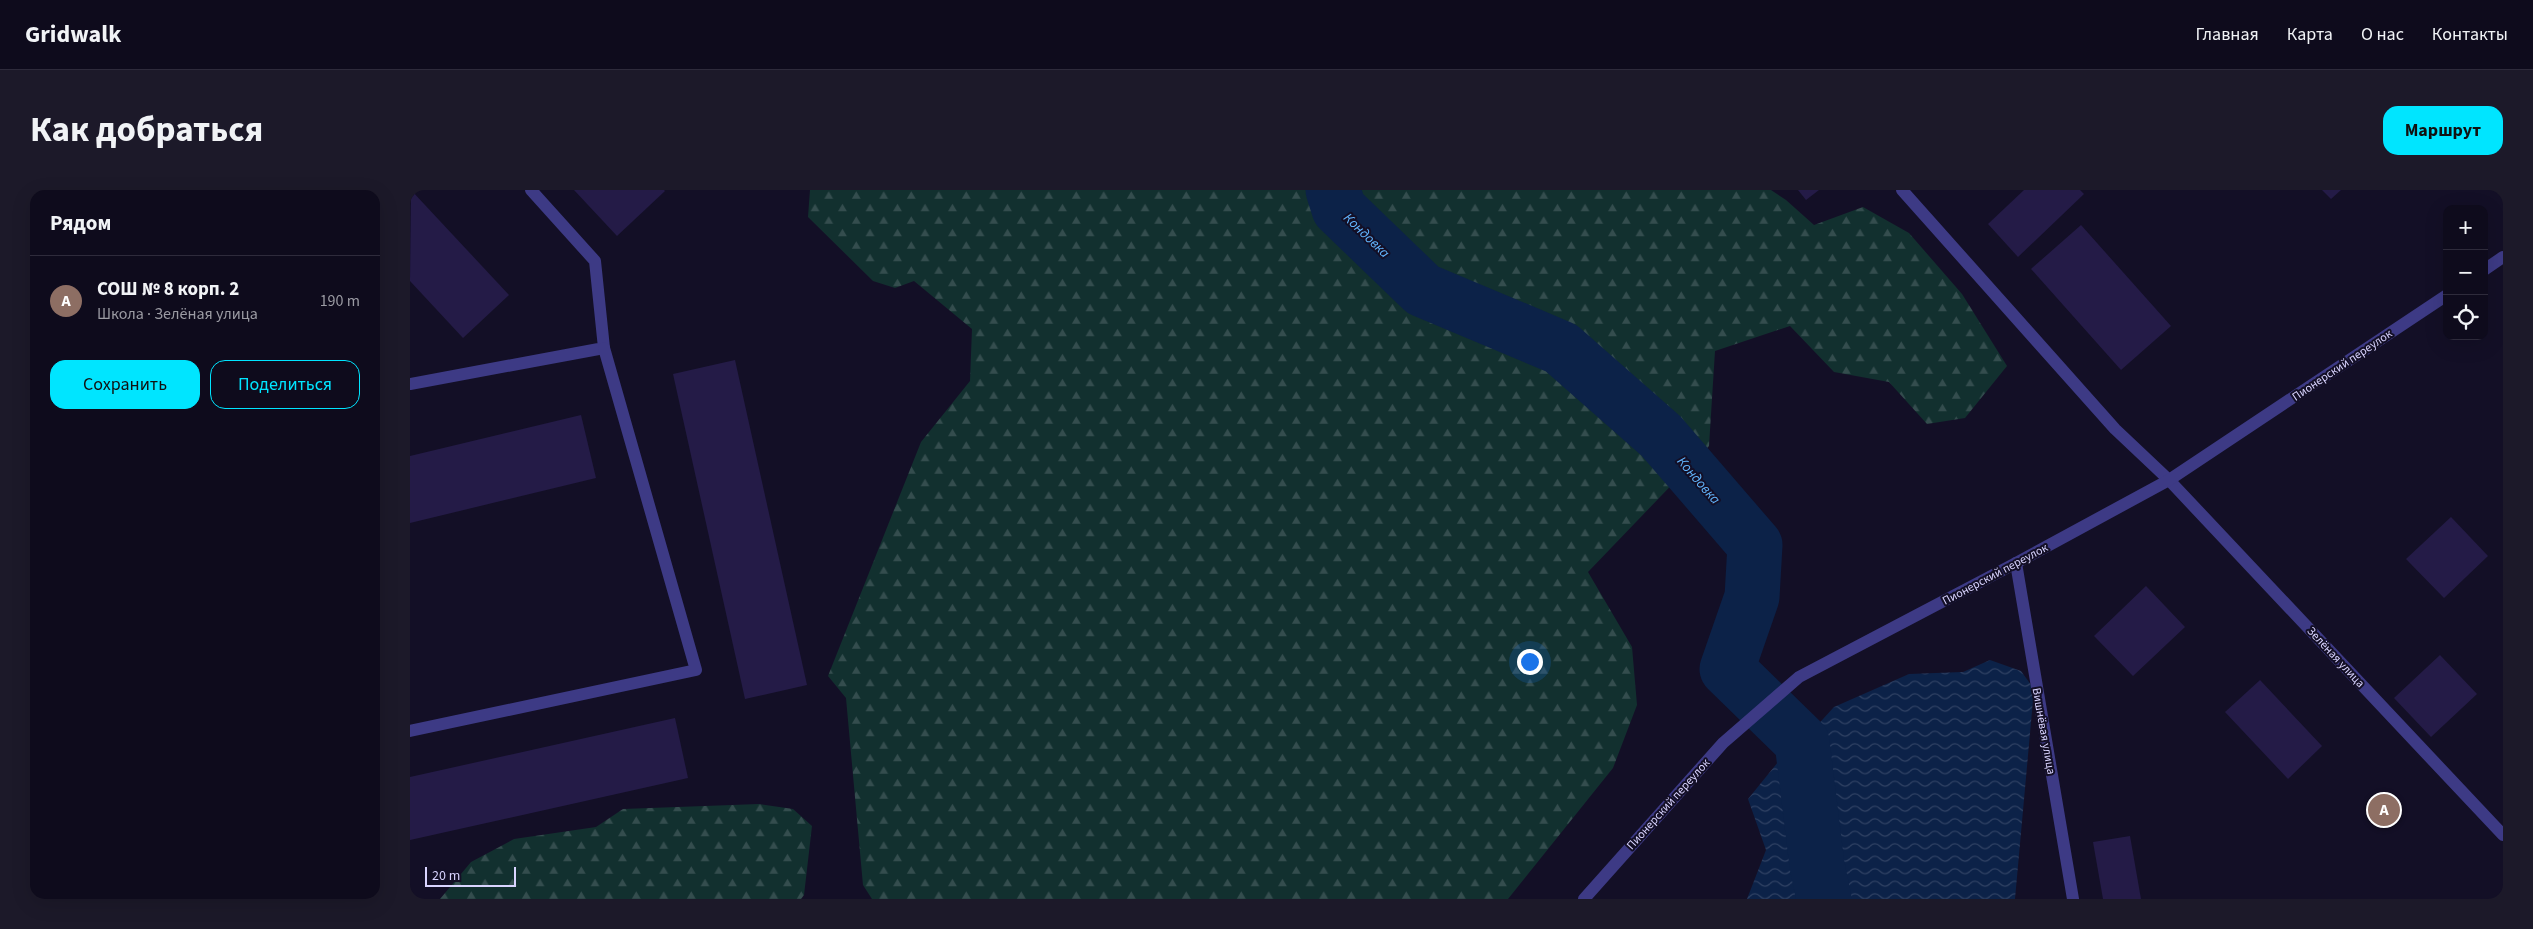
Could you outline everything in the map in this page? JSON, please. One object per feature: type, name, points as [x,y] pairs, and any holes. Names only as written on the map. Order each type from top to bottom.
[{"type":"street","points":[[410,731],[696,670],[604,348],[595,261],[531,190]]},
{"type":"street","name":"Зелёная улица","points":[[1902,190],[2115,429],[2169,480],[2503,835]]},
{"type":"street","points":[[2488,267],[2503,258]]},
{"type":"street","name":"Пионерский переулок","points":[[1584,899],[1723,743],[1799,677],[2016,564],[2169,480],[2443,298]]},
{"type":"street","points":[[410,384],[604,348]]},
{"type":"street","name":"Вишнёвая улица","points":[[2016,564],[2073,899]]},
{"type":"green space","points":[[810,190],[1771,190],[1786,200],[1814,225],[1863,207],[1909,233],[1962,294],[2007,366],[1965,418],[1927,424],[1889,382],[1834,372],[1790,326],[1715,351],[1709,446],[1588,572],[1632,647],[1637,705],[1613,768],[1508,899],[872,899],[863,885],[846,698],[828,676],[921,442],[970,381],[972,329],[914,281],[895,288],[873,281],[808,217]]},
{"type":"green space","points":[[759,804],[793,809],[812,826],[804,895],[801,899],[440,899],[471,862],[514,839],[596,827],[623,809]]},
{"type":"water","points":[[1990,660],[2021,671],[2034,689],[2015,899],[1747,899],[1766,850],[1748,799],[1787,751],[1802,742],[1834,707],[1909,674],[1963,672]]},
{"type":"building","points":[[411,190],[509,295],[463,338],[410,281]]},
{"type":"building","points":[[574,190],[664,190],[665,191],[617,236]]},
{"type":"building","points":[[1798,190],[1819,190],[1806,200]]},
{"type":"building","points":[[2024,190],[2080,190],[2084,194],[2018,257],[1988,224]]},
{"type":"building","points":[[2322,190],[2341,190],[2331,199]]},
{"type":"building","points":[[2081,225],[2171,326],[2121,370],[2031,269]]},
{"type":"building","points":[[735,360],[807,685],[745,699],[673,374]]},
{"type":"building","points":[[581,415],[596,478],[410,523],[410,456]]},
{"type":"building","points":[[2451,517],[2488,556],[2444,598],[2406,559]]},
{"type":"building","points":[[2146,586],[2185,627],[2133,676],[2094,636]]},
{"type":"building","points":[[2440,655],[2477,694],[2431,737],[2394,698]]},
{"type":"building","points":[[2260,680],[2322,746],[2288,779],[2225,712]]},
{"type":"building","points":[[675,718],[688,778],[410,840],[410,777]]},
{"type":"building","points":[[2130,836],[2141,899],[2103,899],[2093,842]]},
{"type":"waterway","name":"Кондовка","points":[[1333,190],[1339,209],[1423,290],[1561,348],[1661,436],[1755,545],[1752,597],[1727,669],[1802,742],[1817,865],[1824,899]]},
{"type":"place","name":"СОШ № 8 корп. 2","points":[[2384,810]]}]
